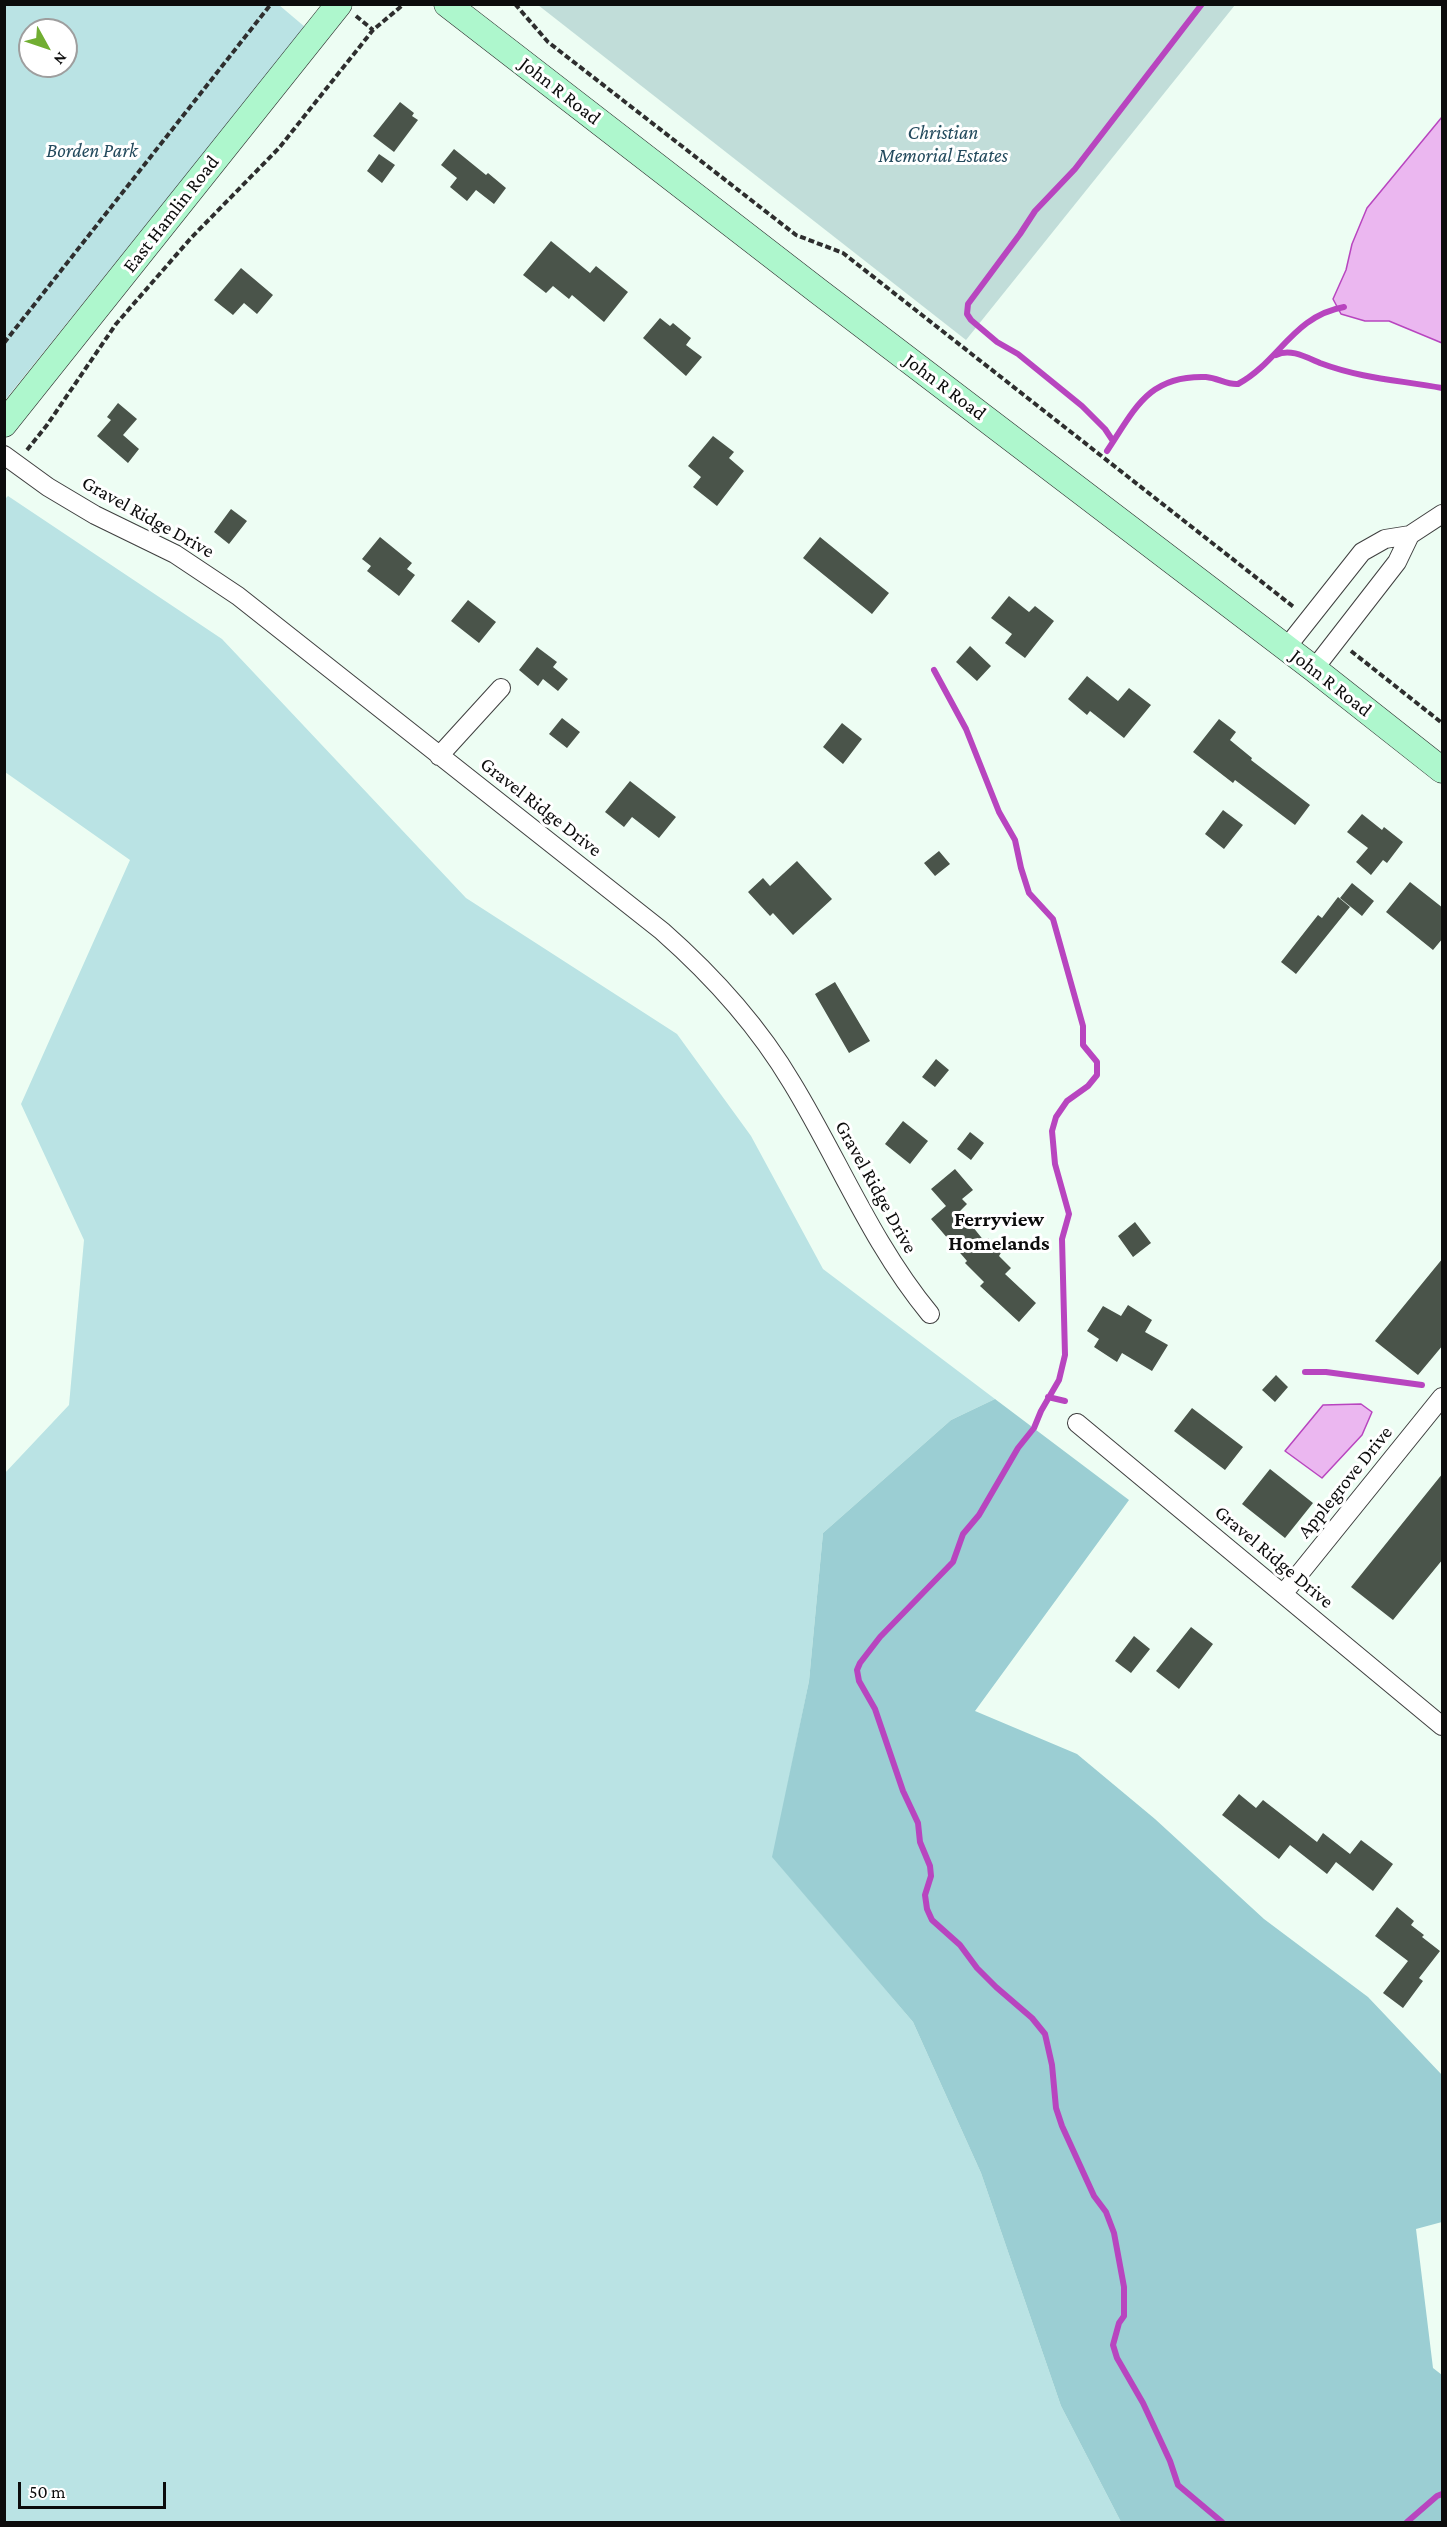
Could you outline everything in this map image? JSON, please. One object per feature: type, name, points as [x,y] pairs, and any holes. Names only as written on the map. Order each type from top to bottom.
[{"type":"main road","name":"East Hamlin Road","points":[[4,424],[339,4]]},
{"type":"main road","name":"John R Road","points":[[447,4],[1443,770]]},
{"type":"street","name":"Gravel Ridge Drive","points":[[4,454],[48,487],[95,515],[175,554],[238,596],[662,931],[722,987],[764,1039],[793,1084],[891,1263],[930,1314]]},
{"type":"street","points":[[1286,648],[1362,552],[1385,539],[1410,535],[1443,514]]},
{"type":"street","points":[[1314,669],[1397,562],[1410,535]]},
{"type":"street","points":[[439,756],[501,688]]},
{"type":"street","name":"Applegrove Drive","points":[[1283,1594],[1443,1397]]},
{"type":"street","name":"Gravel Ridge Drive","points":[[1077,1423],[1443,1726]]},
{"type":"path","points":[[4,344],[271,4]]},
{"type":"path","points":[[27,450],[47,425],[116,324],[191,238],[279,148],[373,30],[404,4]]},
{"type":"path","points":[[516,4],[548,42],[726,182],[796,236],[843,253],[1309,619]]},
{"type":"path","points":[[361,20],[373,30]]},
{"type":"path","points":[[1336,640],[1443,723]]},
{"type":"green space","name":"Borden Park","points":[[5,5],[279,5],[305,27],[5,400]]},
{"type":"green space","name":"Christian Memorial Estates","points":[[538,5],[1235,5],[966,340]]},
{"type":"green space","points":[[8,496],[222,639],[466,898],[677,1034],[751,1136],[823,1269],[995,1399],[951,1420],[823,1533],[809,1681],[773,1857],[913,2022],[981,2173],[1061,2406],[1121,2522],[5,2522],[4,1474],[69,1405],[84,1240],[21,1104],[130,860],[5,772],[4,500]]},
{"type":"shaded area","points":[[1442,117],[1442,343],[1389,321],[1365,321],[1341,314],[1333,299],[1346,270],[1352,244],[1367,208]]},
{"type":"shaded area","points":[[995,1399],[1129,1500],[975,1711],[1077,1754],[1155,1819],[1264,1919],[1368,1997],[1442,2075],[1442,2222],[1416,2229],[1433,2368],[1442,2375],[1442,2522],[1121,2522],[1061,2406],[981,2173],[913,2022],[772,1857],[809,1681],[823,1533],[951,1420]]},
{"type":"shaded area","points":[[1361,1404],[1372,1412],[1362,1435],[1322,1478],[1285,1451],[1323,1405]]},
{"type":"building","points":[[400,102],[414,113],[412,116],[418,120],[394,152],[373,136]]},
{"type":"building","points":[[454,149],[506,188],[494,204],[476,190],[467,201],[450,187],[457,178],[441,165]]},
{"type":"building","points":[[379,154],[395,165],[382,183],[367,171]]},
{"type":"building","points":[[551,241],[590,273],[596,266],[628,292],[604,322],[572,295],[569,299],[553,286],[546,293],[523,275]]},
{"type":"building","points":[[241,268],[273,295],[257,314],[244,303],[233,315],[214,300]]},
{"type":"building","points":[[660,318],[670,326],[673,323],[691,338],[686,345],[702,357],[686,376],[643,338]]},
{"type":"building","points":[[118,403],[137,419],[123,435],[139,449],[128,463],[97,436],[111,420],[107,417]]},
{"type":"building","points":[[713,436],[734,452],[729,458],[744,471],[717,506],[693,487],[701,477],[688,466]]},
{"type":"building","points":[[231,509],[247,521],[229,544],[214,532]]},
{"type":"building","points":[[380,537],[412,563],[407,569],[415,575],[399,596],[367,571],[371,566],[362,559]]},
{"type":"building","points":[[820,537],[889,593],[872,614],[803,558]]},
{"type":"building","points":[[1009,596],[1029,612],[1035,606],[1054,621],[1025,658],[1005,643],[1012,634],[991,618]]},
{"type":"building","points":[[468,600],[496,622],[479,643],[451,621]]},
{"type":"building","points":[[970,646],[991,666],[977,681],[956,662]]},
{"type":"building","points":[[537,647],[557,662],[553,667],[568,679],[558,691],[543,679],[538,686],[519,670]]},
{"type":"building","points":[[1087,676],[1118,701],[1129,688],[1151,705],[1124,738],[1090,711],[1087,715],[1068,699]]},
{"type":"building","points":[[562,718],[580,732],[567,748],[549,734]]},
{"type":"building","points":[[1219,719],[1236,732],[1230,740],[1252,758],[1251,760],[1310,805],[1295,825],[1235,780],[1233,783],[1193,752]]},
{"type":"building","points":[[842,723],[862,739],[843,764],[823,747]]},
{"type":"building","points":[[630,781],[676,817],[659,838],[632,817],[624,827],[605,812]]},
{"type":"building","points":[[1223,810],[1243,825],[1224,849],[1205,834]]},
{"type":"building","points":[[1362,814],[1382,830],[1384,827],[1403,842],[1387,863],[1383,860],[1371,875],[1356,862],[1368,848],[1347,832]]},
{"type":"building","points":[[939,851],[950,864],[935,876],[924,863]]},
{"type":"building","points":[[797,861],[832,899],[793,935],[773,913],[770,916],[748,892],[763,878],[770,886]]},
{"type":"building","points":[[1410,882],[1443,908],[1443,938],[1433,950],[1386,912]]},
{"type":"building","points":[[1352,883],[1374,901],[1362,916],[1340,898]]},
{"type":"building","points":[[1338,897],[1350,907],[1296,974],[1281,962],[1318,915],[1322,918]]},
{"type":"building","points":[[835,982],[870,1041],[849,1053],[815,994]]},
{"type":"building","points":[[936,1059],[949,1070],[935,1087],[922,1077]]},
{"type":"building","points":[[903,1121],[928,1141],[910,1164],[885,1144]]},
{"type":"building","points":[[970,1132],[984,1143],[971,1160],[957,1149]]},
{"type":"building","points":[[955,1169],[973,1190],[962,1199],[967,1204],[960,1211],[985,1242],[988,1238],[1002,1251],[999,1256],[1011,1268],[1005,1274],[1036,1303],[1019,1322],[980,1286],[984,1282],[965,1263],[967,1261],[931,1219],[946,1206],[931,1189]]},
{"type":"building","points":[[1135,1222],[1151,1243],[1133,1257],[1118,1236]]},
{"type":"building","points":[[1443,1258],[1443,1345],[1418,1375],[1375,1341]]},
{"type":"building","points":[[1128,1305],[1152,1320],[1145,1332],[1168,1345],[1152,1371],[1122,1353],[1117,1362],[1094,1347],[1099,1339],[1087,1331],[1103,1306],[1121,1316]]},
{"type":"building","points":[[1276,1375],[1288,1387],[1275,1402],[1262,1390]]},
{"type":"building","points":[[1192,1408],[1243,1447],[1225,1470],[1174,1431]]},
{"type":"building","points":[[1270,1469],[1313,1503],[1285,1538],[1242,1504]]},
{"type":"building","points":[[1443,1473],[1443,1559],[1393,1620],[1351,1587]]},
{"type":"building","points":[[1191,1627],[1213,1644],[1179,1689],[1156,1671]]},
{"type":"building","points":[[1134,1636],[1150,1649],[1131,1673],[1115,1661]]},
{"type":"building","points":[[1239,1794],[1256,1808],[1263,1800],[1317,1842],[1323,1833],[1350,1854],[1361,1840],[1393,1864],[1373,1891],[1336,1862],[1327,1874],[1290,1845],[1279,1859],[1222,1815]]},
{"type":"building","points":[[1397,1907],[1414,1921],[1411,1925],[1424,1935],[1422,1937],[1440,1951],[1419,1978],[1423,1981],[1403,2008],[1383,1993],[1408,1961],[1375,1936]]},
{"type":"waterway","points":[[1113,441],[1105,429],[1082,406],[1018,354],[997,342],[971,320],[967,314],[968,304],[1035,211],[1075,169],[1202,4]]},
{"type":"waterway","points":[[1107,451],[1135,409],[1157,388],[1186,378],[1206,377],[1238,384],[1265,364],[1312,320],[1326,312],[1344,307]]},
{"type":"waterway","points":[[1276,355],[1287,352],[1351,373],[1442,388]]},
{"type":"waterway","points":[[934,670],[966,729],[999,812],[1015,840],[1029,893],[1053,919],[1083,1026],[1083,1045],[1097,1062],[1097,1075],[1088,1086],[1067,1101],[1056,1117],[1052,1131],[1055,1164],[1069,1214],[1062,1239],[1065,1355],[1059,1380],[1034,1428],[1018,1448],[979,1515],[963,1534],[953,1562],[880,1637],[857,1670],[859,1681],[875,1709],[903,1791],[918,1823],[920,1842],[930,1866],[931,1876],[925,1895],[927,1909],[932,1920],[960,1945],[977,1968],[1032,2018],[1045,2034],[1052,2065],[1056,2108],[1062,2126],[1094,2196],[1106,2212],[1114,2233],[1124,2287],[1124,2316],[1119,2323],[1113,2345],[1117,2358],[1143,2403],[1170,2461],[1178,2485],[1222,2522]]},
{"type":"waterway","points":[[1305,1372],[1326,1372],[1422,1385]]},
{"type":"waterway","points":[[1048,1397],[1065,1401]]},
{"type":"waterway","points":[[1407,2522],[1442,2494]]},
{"type":"district","name":"Ferryview Homelands","points":[[999,1232]]}]
